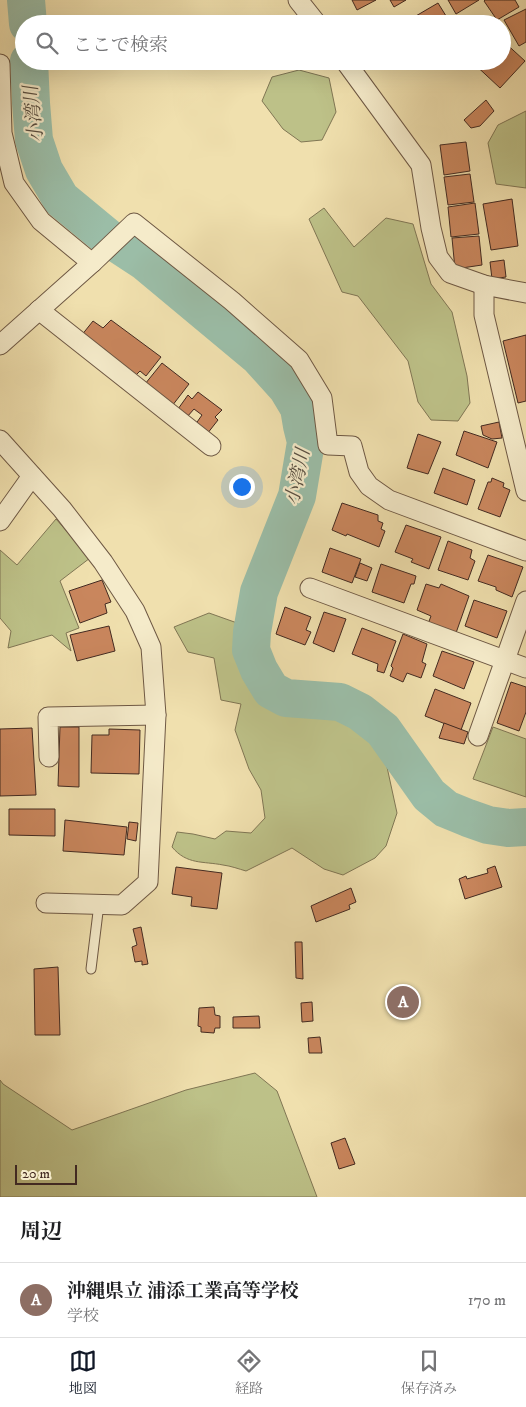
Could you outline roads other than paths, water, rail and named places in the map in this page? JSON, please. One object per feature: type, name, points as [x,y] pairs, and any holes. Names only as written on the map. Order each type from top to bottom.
[{"type":"street","points":[[307,3],[313,15]]},
{"type":"street","points":[[0,64],[1,134],[14,183],[41,221],[94,261]]},
{"type":"street","points":[[352,70],[421,165],[438,258],[450,273],[484,285],[526,293]]},
{"type":"street","points":[[0,345],[134,223],[232,301],[299,360],[322,398],[328,445],[352,446],[359,472],[369,486],[389,500],[526,551]]},
{"type":"street","points":[[484,285],[484,315],[526,491]]},
{"type":"street","points":[[39,310],[211,446]]},
{"type":"street","points":[[0,440],[62,509],[103,562],[135,611],[151,647],[156,715],[148,882],[122,905],[46,903]]},
{"type":"street","points":[[0,522],[32,476]]},
{"type":"street","points":[[310,588],[526,668]]},
{"type":"street","points":[[478,736],[526,601]]},
{"type":"street","points":[[49,757],[48,717],[156,715]]},
{"type":"lane","points":[[91,969],[99,904]]},
{"type":"waterway","name":"小湾川","points":[[26,0],[27,15]]},
{"type":"waterway","name":"小湾川","points":[[29,70],[34,140],[44,170],[61,199],[107,237],[145,262],[259,357],[287,388],[299,408],[306,442],[297,496],[259,592],[252,632],[251,650],[259,670],[271,690],[286,698],[340,702],[360,712],[383,730],[429,795],[446,809],[488,825],[508,828],[526,827]]},
{"type":"place","name":"沖縄県立 浦添工業高等学校","points":[[403,1002]]}]
